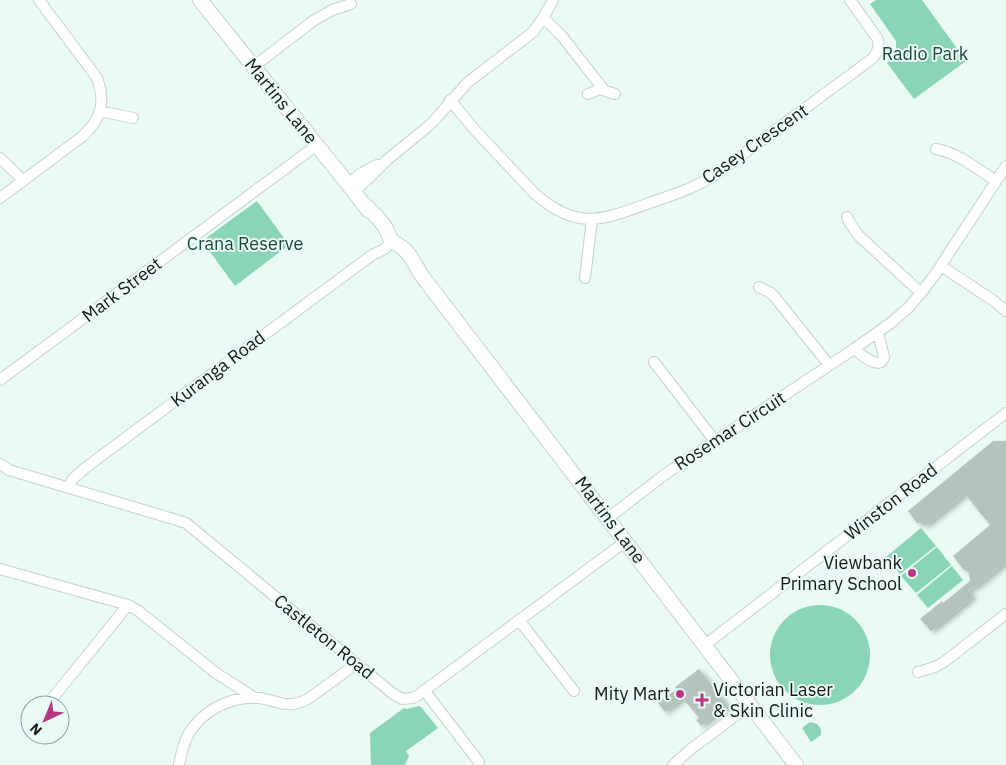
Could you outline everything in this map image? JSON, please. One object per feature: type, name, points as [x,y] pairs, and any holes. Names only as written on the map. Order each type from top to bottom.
[{"type":"street","points":[[0,198],[83,136],[97,120],[100,110],[100,86],[96,78],[39,0]]},
{"type":"street","name":"Martins Lane","points":[[200,0],[363,203],[378,218],[385,227],[389,242],[404,250],[410,256],[422,276],[796,765]]},
{"type":"street","points":[[351,187],[366,182],[387,160],[426,128],[467,83],[528,36],[538,26],[553,0]]},
{"type":"street","name":"Casey Crescent","points":[[448,103],[534,193],[554,209],[576,218],[592,219],[620,214],[708,180],[873,58],[878,51],[879,43],[850,0]]},
{"type":"street","points":[[254,67],[312,20],[332,10],[351,4]]},
{"type":"street","points":[[543,18],[561,35],[604,90]]},
{"type":"street","points":[[588,94],[597,90],[604,90],[615,94]]},
{"type":"street","points":[[100,110],[133,118]]},
{"type":"street","name":"Mark Street","points":[[0,380],[317,145]]},
{"type":"street","points":[[936,149],[959,157],[996,181]]},
{"type":"street","points":[[0,158],[23,180]]},
{"type":"street","name":"Rosemar Circuit","points":[[608,518],[667,473],[854,349],[902,313],[921,293],[941,266],[1006,166]]},
{"type":"street","points":[[847,217],[858,235],[921,293]]},
{"type":"street","points":[[585,278],[592,219]]},
{"type":"street","name":"Kuranga Road","points":[[69,488],[72,480],[85,468],[372,255],[383,250],[389,242]]},
{"type":"street","points":[[941,266],[1006,311]]},
{"type":"street","points":[[759,287],[774,296],[829,365]]},
{"type":"street","points":[[854,349],[874,363],[882,362],[884,356],[878,332]]},
{"type":"street","points":[[654,362],[715,441]]},
{"type":"street","name":"Winston Road","points":[[705,645],[1006,413]]},
{"type":"street","name":"Castleton Road","points":[[0,464],[9,470],[186,524],[356,664],[398,697],[406,699],[412,698],[424,690],[626,541]]},
{"type":"street","points":[[0,569],[128,605],[146,616],[216,673],[255,698]]},
{"type":"street","points":[[54,695],[128,605]]},
{"type":"street","points":[[918,672],[944,662],[1006,614]]},
{"type":"street","points":[[519,620],[574,692]]},
{"type":"street","points":[[179,765],[184,743],[188,735],[199,721],[213,709],[228,701],[237,699],[255,698],[286,704],[301,703],[356,664]]},
{"type":"street","points":[[216,673],[237,699]]},
{"type":"street","points":[[424,690],[479,762]]},
{"type":"street","points":[[673,765],[691,749],[750,705]]},
{"type":"green space","name":"Radio Park","points":[[876,0],[922,0],[966,61],[914,99],[887,63],[896,52],[896,41],[870,4]]},
{"type":"green space","name":"Crana Reserve","points":[[257,201],[289,245],[235,286],[202,241]]},
{"type":"green space","points":[[921,528],[936,546],[900,574],[886,557]]},
{"type":"green space","points":[[937,547],[951,565],[916,593],[901,576]]},
{"type":"green space","points":[[952,566],[963,580],[928,608],[917,595]]},
{"type":"green space","points":[[820,605],[830,606],[848,613],[862,627],[869,645],[869,665],[862,683],[848,697],[830,704],[820,705],[810,704],[792,697],[778,683],[771,665],[770,655],[771,645],[778,627],[792,613],[810,606]]},
{"type":"green space","points":[[419,706],[438,728],[406,751],[409,756],[405,765],[371,765],[370,733],[404,708]]},
{"type":"green space","points":[[810,722],[817,724],[821,729],[821,735],[811,742],[802,728]]},
{"type":"building","points":[[993,441],[1006,441],[1006,562],[978,585],[968,590],[973,597],[931,631],[920,619],[970,581],[969,572],[964,570],[953,556],[990,525],[965,494],[925,526],[922,523],[917,523],[908,511]]},
{"type":"building","points":[[699,669],[728,706],[701,726],[696,720],[699,718],[683,698],[665,712],[658,703]]},
{"type":"place","name":"Viewbank Primary School","points":[[912,573]]},
{"type":"place","name":"Mity Mart","points":[[680,694]]},
{"type":"place","name":"Victorian Laser & Skin Clinic","points":[[702,700]]}]
